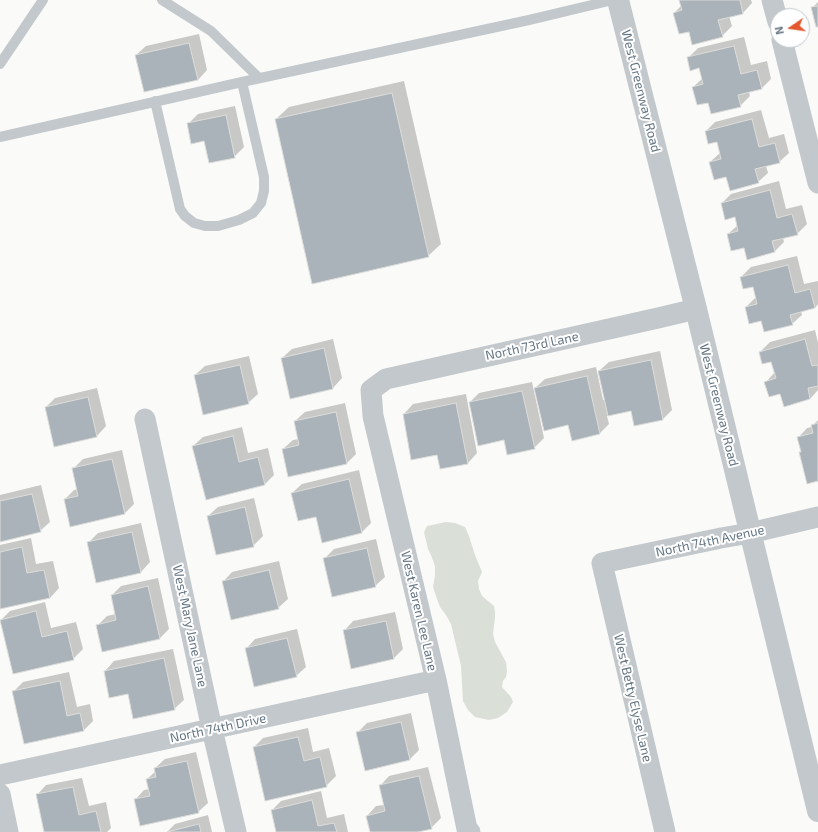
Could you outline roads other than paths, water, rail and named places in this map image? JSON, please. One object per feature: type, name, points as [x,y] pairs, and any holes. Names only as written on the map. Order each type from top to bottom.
[{"type":"street","name":"West Greenway Road","points":[[618,0],[696,309],[818,811]]},
{"type":"street","points":[[784,48],[818,183]]},
{"type":"street","name":"North 73rd Lane","points":[[371,390],[386,379],[696,309]]},
{"type":"street","name":"West Karen Lee Lane","points":[[371,390],[373,416],[436,680],[467,829],[470,832]]},
{"type":"street","name":"West Mary Jane Lane","points":[[146,419],[212,729],[236,832]]},
{"type":"street","name":"North 74th Avenue","points":[[602,563],[750,533],[818,517]]},
{"type":"street","name":"West Betty Elyse Lane","points":[[602,563],[665,832]]},
{"type":"street","name":"North 74th Drive","points":[[0,775],[436,680]]},
{"type":"street","points":[[0,794],[8,832]]},
{"type":"lane","points":[[0,64],[43,0]]},
{"type":"lane","points":[[162,0],[211,31],[259,78]]},
{"type":"lane","points":[[0,137],[155,101],[529,20],[613,0]]},
{"type":"lane","points":[[155,101],[180,209],[185,216],[194,223],[205,226],[218,226],[239,220],[253,213],[261,203],[264,191],[264,177],[242,82]]}]
